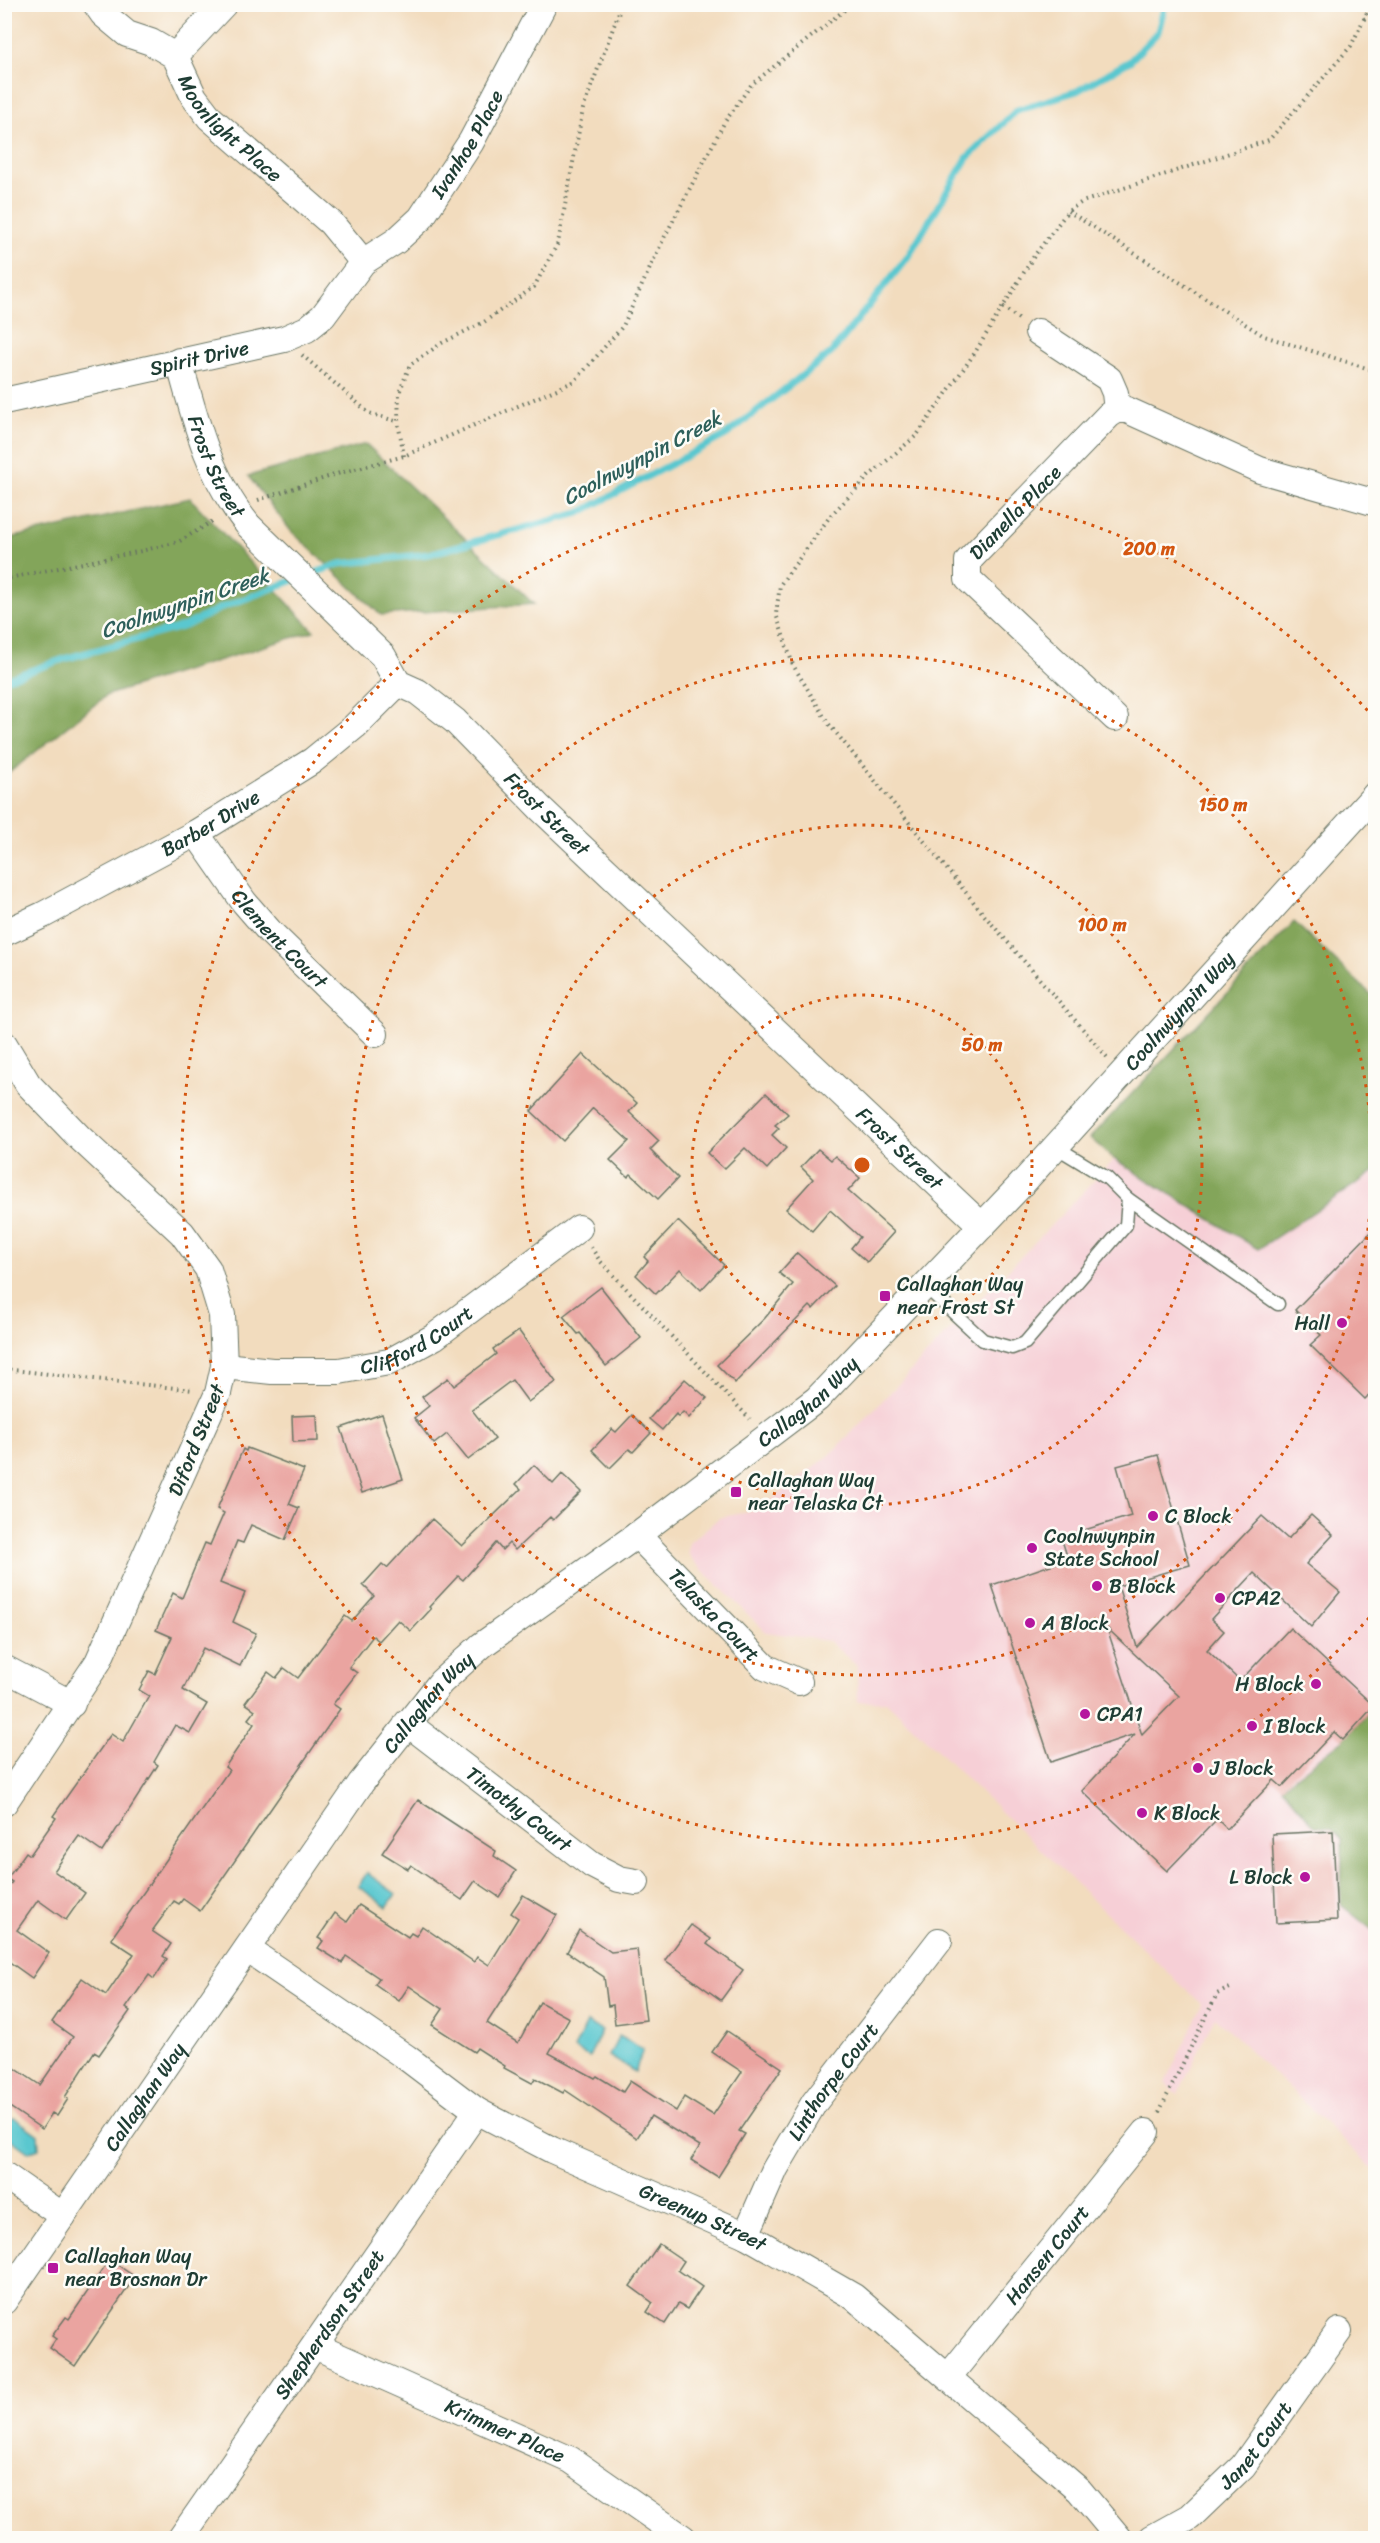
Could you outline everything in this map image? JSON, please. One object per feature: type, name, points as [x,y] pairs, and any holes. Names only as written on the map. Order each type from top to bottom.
[{"type":"street","name":"Moonlight Place","points":[[96,4],[103,14],[127,34],[151,42],[174,56],[194,97],[210,118],[331,223],[363,262]]},
{"type":"street","points":[[174,56],[224,4]]},
{"type":"street","name":"Ivanhoe Place","points":[[363,262],[396,241],[421,218],[471,142],[544,4]]},
{"type":"street","name":"Spirit Drive","points":[[4,401],[284,339],[307,330],[323,316],[363,262]]},
{"type":"street","points":[[1038,332],[1109,379],[1115,393],[1117,410],[1127,410],[1260,470],[1376,503]]},
{"type":"street","name":"Frost Street","points":[[179,361],[205,453],[241,517],[382,656],[398,683],[406,689],[418,692],[455,722],[540,808],[982,1226]]},
{"type":"street","name":"Dianella Place","points":[[1115,718],[968,579],[968,561],[1117,410]]},
{"type":"street","name":"Barber Drive","points":[[4,933],[43,915],[196,833],[312,761],[355,726],[398,683]]},
{"type":"street","name":"Coolnwynpin Way","points":[[982,1226],[1373,801]]},
{"type":"street","name":"Clement Court","points":[[196,833],[244,903],[270,932],[375,1034]]},
{"type":"street","name":"Diford Street","points":[[4,1044],[28,1084],[80,1137],[182,1233],[208,1269],[222,1315],[224,1366],[218,1393],[98,1662],[4,1803]]},
{"type":"street","name":"Callaghan Way","points":[[4,2301],[361,1783],[441,1682],[482,1645],[637,1535],[817,1399],[982,1226]]},
{"type":"street","name":"Clifford Court","points":[[224,1366],[272,1371],[339,1371],[389,1362],[434,1337],[579,1228]]},
{"type":"street","name":"Telaska Court","points":[[637,1535],[765,1667],[799,1682]]},
{"type":"street","points":[[4,1668],[72,1704]]},
{"type":"street","name":"Timothy Court","points":[[407,1723],[591,1865],[620,1879],[636,1882]]},
{"type":"street","name":"Linthorpe Court","points":[[746,2235],[775,2169],[814,2103],[939,1941]]},
{"type":"street","name":"Greenup Street","points":[[247,1949],[407,2058],[477,2110],[552,2150],[746,2235],[854,2297],[949,2376],[1079,2490],[1119,2538]]},
{"type":"street","name":"Shepherdson Street","points":[[181,2538],[477,2110]]},
{"type":"street","name":"Hansen Court","points":[[949,2376],[1146,2133]]},
{"type":"street","points":[[4,2175],[63,2216]]},
{"type":"street","name":"Janet Court","points":[[1152,2538],[1190,2517],[1243,2466],[1339,2331]]},
{"type":"street","name":"Krimmer Place","points":[[315,2346],[571,2460],[683,2538]]},
{"type":"lane","points":[[1056,1147],[1107,1178],[1128,1199],[1278,1304]]},
{"type":"lane","points":[[926,1287],[983,1340],[1012,1348],[1025,1343],[1126,1225],[1128,1199]]},
{"type":"path","points":[[404,456],[398,422],[399,393],[410,365],[442,343],[484,322],[534,287],[558,243],[583,109],[622,4]]},
{"type":"path","points":[[4,579],[178,542],[340,473],[404,456],[575,381],[623,326],[663,240],[723,123],[751,85],[852,4]]},
{"type":"path","points":[[1364,20],[1376,13]]},
{"type":"path","points":[[1068,211],[1264,336],[1376,371]]},
{"type":"path","points":[[284,339],[369,413],[398,422]]},
{"type":"path","points":[[579,1228],[600,1261],[767,1438]]},
{"type":"path","points":[[4,1369],[218,1393]]},
{"type":"path","points":[[1146,2133],[1167,2099],[1217,1994],[1230,1988]]},
{"type":"shaded area","name":"Coolnwynpin State School","points":[[1294,922],[1375,998],[1375,2171],[1215,2017],[1178,2094],[1165,2083],[1202,2005],[886,1701],[858,1702],[857,1666],[829,1641],[766,1632],[694,1562],[688,1553],[689,1543],[719,1518],[759,1509],[830,1455],[1114,1160],[1090,1138]]},
{"type":"green space","points":[[366,444],[534,604],[381,615],[291,531],[248,476]]},
{"type":"green space","points":[[190,498],[314,631],[107,695],[5,776],[5,539]]},
{"type":"green space","points":[[1294,922],[1375,998],[1375,1171],[1258,1249],[1114,1159],[1090,1138]]},
{"type":"green space","points":[[1375,1706],[1375,1932],[1341,1905],[1342,1840],[1331,1828],[1315,1826],[1282,1787],[1343,1740]]},
{"type":"water","points":[[367,1873],[396,1894],[387,1907],[358,1886]]},
{"type":"water","points":[[587,2023],[602,2030],[589,2057],[574,2049]]},
{"type":"water","points":[[619,2036],[643,2049],[635,2072],[609,2056]]},
{"type":"water","points":[[15,2118],[38,2135],[39,2148],[28,2152],[5,2135],[5,2120]]},
{"type":"building","points":[[583,1054],[637,1103],[629,1112],[659,1141],[650,1150],[678,1178],[658,1199],[631,1174],[628,1177],[610,1160],[629,1141],[593,1108],[563,1141],[531,1111]]},
{"type":"building","points":[[766,1093],[788,1114],[775,1125],[779,1128],[772,1135],[786,1148],[767,1169],[745,1148],[724,1169],[707,1153]]},
{"type":"building","points":[[818,1149],[831,1160],[835,1156],[860,1178],[848,1191],[894,1232],[867,1262],[851,1248],[860,1237],[830,1210],[812,1231],[786,1209],[813,1179],[801,1167]]},
{"type":"building","points":[[678,1221],[724,1265],[701,1290],[680,1269],[656,1294],[636,1275],[648,1261],[644,1257]]},
{"type":"building","name":"Hall","points":[[1376,1227],[1376,1388],[1365,1399],[1310,1345],[1321,1335],[1295,1310]]},
{"type":"building","points":[[797,1253],[835,1286],[813,1309],[810,1306],[735,1383],[717,1365],[765,1318],[793,1284],[779,1273]]},
{"type":"building","points":[[601,1287],[641,1338],[606,1366],[580,1333],[578,1334],[563,1316]]},
{"type":"building","points":[[519,1331],[556,1382],[528,1402],[512,1380],[472,1410],[495,1439],[468,1460],[447,1434],[434,1444],[414,1418],[429,1406],[422,1397],[448,1378],[454,1386],[496,1354],[493,1349]]},
{"type":"building","points":[[685,1379],[707,1398],[689,1418],[683,1412],[678,1417],[676,1414],[662,1430],[649,1419]]},
{"type":"building","points":[[382,1414],[403,1479],[362,1493],[341,1428]]},
{"type":"building","points":[[317,1415],[318,1441],[293,1442],[292,1416]]},
{"type":"building","points":[[632,1415],[651,1433],[633,1452],[629,1449],[610,1468],[592,1450],[612,1429],[616,1432]]},
{"type":"building","points":[[247,1448],[304,1470],[289,1504],[299,1508],[285,1540],[251,1525],[243,1543],[237,1541],[220,1583],[245,1593],[233,1622],[256,1633],[240,1666],[203,1648],[183,1690],[207,1704],[190,1733],[175,1725],[154,1762],[158,1765],[102,1852],[79,1836],[54,1871],[85,1893],[66,1920],[38,1900],[17,1930],[49,1953],[32,1978],[4,1958],[4,1893],[12,1882],[7,1879],[26,1852],[30,1855],[56,1818],[53,1816],[111,1734],[123,1742],[149,1696],[139,1690],[149,1671],[155,1674],[172,1637],[156,1630],[173,1593],[182,1598],[205,1543],[210,1545],[224,1513],[217,1509],[243,1449],[246,1451]]},
{"type":"building","points":[[1158,1455],[1190,1565],[1118,1586],[1137,1647],[1262,1516],[1288,1539],[1311,1515],[1333,1535],[1306,1564],[1340,1592],[1311,1627],[1254,1573],[1211,1619],[1224,1631],[1207,1650],[1240,1681],[1290,1628],[1374,1706],[1343,1740],[1334,1732],[1282,1787],[1274,1780],[1227,1829],[1217,1819],[1167,1871],[1082,1791],[1135,1734],[1051,1762],[992,1585],[1068,1559],[1061,1537],[1131,1516],[1117,1466]],"holes":[[[1107,1628],[1179,1696],[1142,1734]]]},
{"type":"building","points":[[534,1465],[553,1484],[562,1474],[581,1492],[553,1520],[550,1517],[515,1550],[509,1543],[502,1550],[496,1543],[463,1580],[458,1576],[429,1607],[431,1609],[411,1631],[398,1620],[379,1641],[373,1636],[349,1667],[357,1673],[333,1704],[340,1709],[200,1911],[183,1899],[179,1904],[174,1901],[152,1931],[171,1944],[163,1956],[167,1959],[154,1979],[149,1975],[126,2008],[130,2011],[99,2055],[94,2052],[65,2097],[68,2099],[57,2116],[52,2113],[42,2129],[4,2103],[4,2061],[40,2085],[73,2037],[52,2022],[82,1978],[106,1995],[134,1954],[111,1939],[229,1770],[225,1767],[254,1724],[248,1719],[255,1710],[245,1703],[268,1672],[276,1678],[284,1668],[298,1678],[345,1616],[352,1621],[374,1596],[363,1585],[382,1564],[387,1568],[432,1519],[462,1546],[521,1489],[516,1484]]},
{"type":"building","points":[[418,1800],[496,1851],[494,1856],[516,1871],[499,1897],[475,1881],[462,1900],[411,1865],[408,1869],[382,1853]]},
{"type":"building","name":"L Block","points":[[1333,1831],[1337,1920],[1276,1923],[1272,1834]]},
{"type":"building","points":[[523,1895],[557,1915],[487,2023],[518,2043],[540,2002],[569,2018],[549,2053],[595,2078],[597,2076],[623,2092],[630,2081],[676,2111],[684,2097],[713,2115],[742,2072],[712,2052],[727,2031],[782,2068],[739,2131],[745,2134],[718,2177],[691,2160],[700,2146],[651,2116],[637,2138],[565,2090],[563,2093],[535,2078],[532,2083],[504,2068],[505,2066],[477,2048],[474,2052],[432,2025],[443,2009],[409,1986],[399,2001],[375,1984],[379,1978],[346,1956],[342,1963],[318,1948],[323,1941],[318,1938],[335,1913],[347,1922],[359,1905],[408,1937],[411,1933],[416,1936],[422,1926],[474,1962],[477,1957],[489,1965],[518,1918],[511,1913]]},
{"type":"building","points":[[691,1925],[711,1939],[707,1944],[743,1970],[721,2000],[665,1960]]},
{"type":"building","points":[[579,1930],[611,1952],[637,1949],[646,2020],[615,2024],[613,2005],[608,2006],[604,1977],[567,1952]]},
{"type":"building","points":[[659,2244],[684,2261],[678,2270],[702,2287],[687,2309],[678,2304],[665,2324],[647,2312],[653,2303],[630,2286]]},
{"type":"building","points":[[107,2263],[113,2267],[116,2264],[135,2277],[75,2366],[50,2348],[56,2339],[52,2336],[66,2317],[69,2319]]},
{"type":"waterway","name":"Coolnwynpin Creek","points":[[307,576],[339,564],[429,554],[579,513],[726,435],[831,353],[907,258],[967,158],[1017,110],[1077,91],[1130,61],[1158,32],[1165,4]]},
{"type":"waterway","name":"Coolnwynpin Creek","points":[[4,680],[64,659],[185,626],[223,607],[297,579]]},
{"type":"place","name":"Callaghan Way near Frost St","points":[[885,1296]]},
{"type":"place","name":"Hall","points":[[1342,1323]]},
{"type":"place","name":"Callaghan Way near Telaska Ct","points":[[736,1492]]},
{"type":"place","name":"C Block","points":[[1153,1516]]},
{"type":"place","name":"Coolnwynpin State School","points":[[1032,1548]]},
{"type":"place","name":"B Block","points":[[1097,1586]]},
{"type":"place","name":"CPA2","points":[[1220,1598]]},
{"type":"place","name":"A Block","points":[[1030,1623]]},
{"type":"place","name":"H Block","points":[[1316,1684]]},
{"type":"place","name":"CPA1","points":[[1085,1714]]},
{"type":"place","name":"I Block","points":[[1252,1726]]},
{"type":"place","name":"J Block","points":[[1198,1768]]},
{"type":"place","name":"K Block","points":[[1142,1813]]},
{"type":"place","name":"L Block","points":[[1305,1877]]},
{"type":"place","name":"Callaghan Way near Brosnan Dr","points":[[53,2268]]}]
